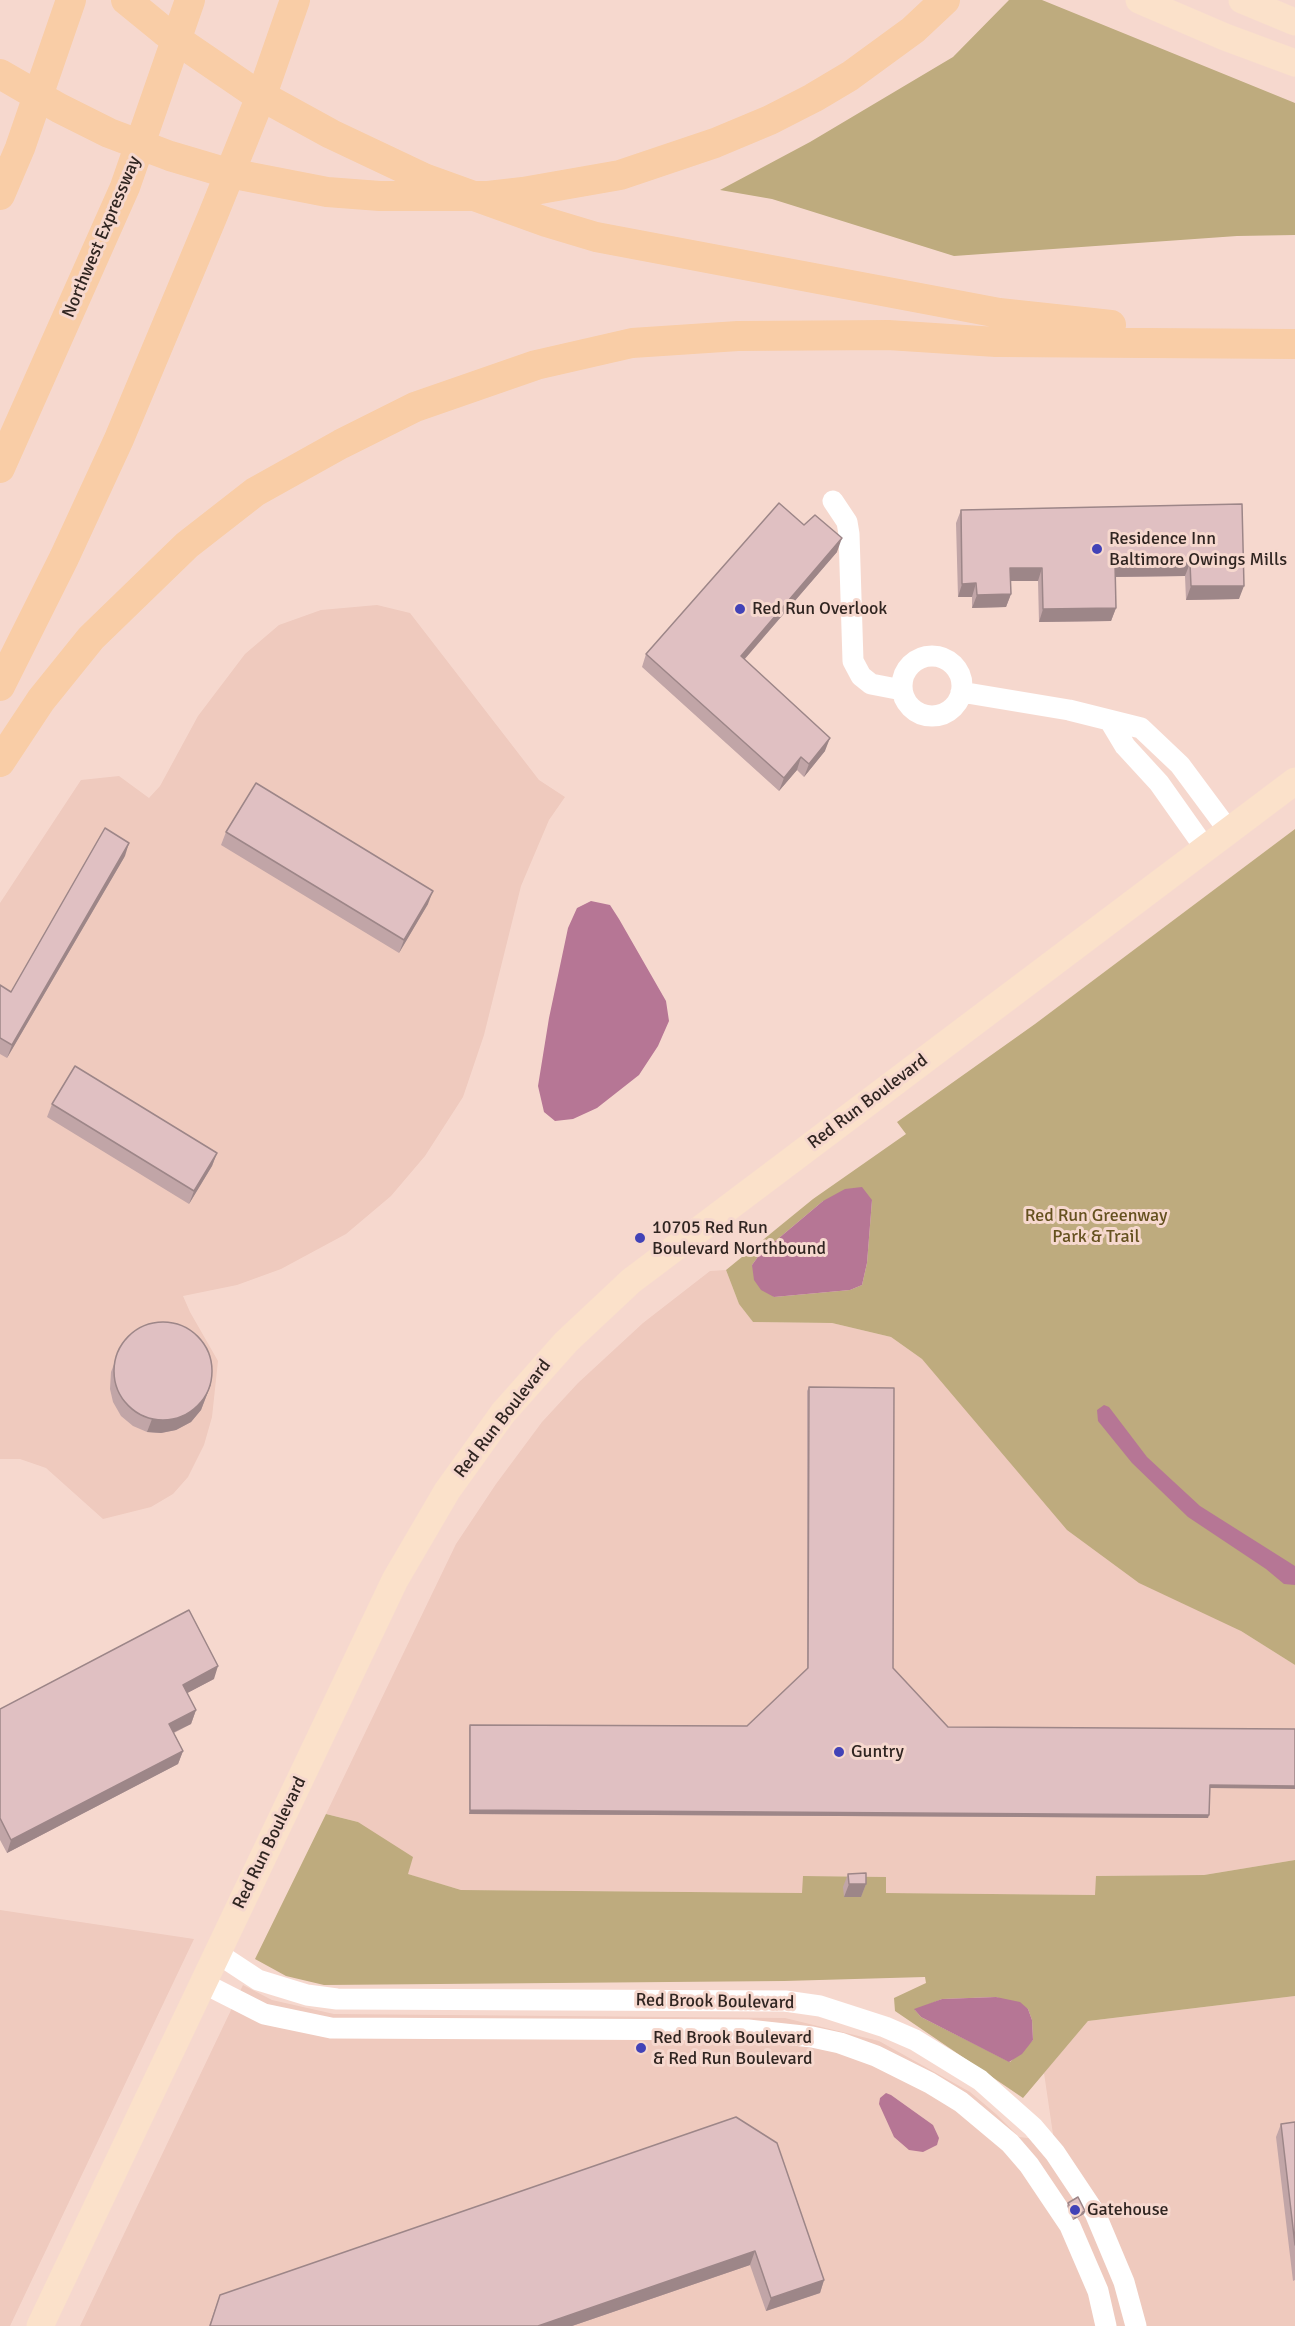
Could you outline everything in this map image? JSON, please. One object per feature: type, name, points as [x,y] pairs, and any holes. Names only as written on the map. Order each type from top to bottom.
[{"type":"highway","points":[[0,195],[20,148],[71,0]]},
{"type":"highway","points":[[126,0],[164,31],[241,83],[331,134],[424,178],[596,237],[999,313],[1284,343]]},
{"type":"highway","name":"Northwest Expressway","points":[[0,468],[125,187],[190,0]]},
{"type":"highway","points":[[0,686],[64,558],[119,439],[265,86],[295,0]]},
{"type":"highway","points":[[0,74],[59,108],[109,133],[170,156],[224,172],[327,192],[380,196],[488,196],[620,175],[715,143],[770,120],[850,76],[913,30],[945,0]]},
{"type":"highway","points":[[0,762],[41,700],[91,638],[187,545],[255,492],[341,444],[415,407],[537,365],[632,343],[738,336],[888,335],[996,342],[1284,343]]},
{"type":"main road","points":[[1139,0],[1295,63]]},
{"type":"main road","points":[[1242,0],[1295,22]]},
{"type":"main road","name":"Red Run Boulevard","points":[[40,2326],[412,1549],[472,1453],[533,1377],[599,1309],[631,1281],[1295,781]]},
{"type":"street","points":[[833,501],[847,522],[849,534],[853,661],[861,676],[871,684],[902,690]]},
{"type":"street","points":[[925,656],[944,658],[959,672],[962,692],[952,709],[935,716],[917,713],[910,707],[902,690],[904,672],[910,665],[925,656]]},
{"type":"street","points":[[962,692],[1025,701],[1141,728],[1180,765],[1229,831]]},
{"type":"street","points":[[1110,720],[1125,746],[1159,783],[1205,848]]},
{"type":"street","name":"Red Brook Boulevard","points":[[218,1953],[258,1980],[307,1995],[337,1999],[785,2001],[820,2006],[885,2027],[915,2040],[980,2080],[1034,2127],[1055,2153],[1095,2213],[1124,2282],[1136,2326]]},
{"type":"street","name":"Red Brook Boulevard","points":[[203,1983],[264,2014],[331,2028],[748,2030],[812,2037],[840,2043],[876,2056],[930,2083],[961,2102],[1010,2143],[1029,2165],[1070,2226],[1098,2291],[1106,2326]]},
{"type":"shaded area","points":[[377,605],[410,613],[539,780],[565,797],[549,820],[521,886],[484,1035],[463,1097],[425,1156],[391,1196],[346,1234],[281,1269],[237,1285],[183,1296],[218,1361],[212,1417],[204,1445],[188,1477],[173,1494],[151,1507],[103,1519],[46,1468],[20,1459],[0,1459],[0,903],[81,780],[119,776],[149,798],[160,786],[198,716],[245,654],[279,625],[321,610]]},
{"type":"shaded area","points":[[591,901],[610,905],[666,1001],[669,1021],[658,1046],[639,1075],[597,1108],[573,1119],[555,1121],[544,1112],[538,1086],[549,1018],[568,928],[577,908]]},
{"type":"shaded area","points":[[862,1187],[872,1200],[867,1263],[862,1285],[850,1290],[774,1297],[761,1290],[754,1280],[752,1265],[760,1254],[823,1201],[845,1189]]},
{"type":"shaded area","points":[[726,1270],[739,1304],[753,1322],[832,1323],[891,1337],[922,1359],[1241,1631],[1295,1665],[1295,1860],[1204,1875],[1096,1876],[1096,1895],[886,1893],[885,1877],[803,1876],[803,1893],[461,1890],[407,1874],[358,1822],[326,1814],[456,1544],[496,1484],[542,1422],[578,1383],[643,1323],[710,1271]]},
{"type":"shaded area","points":[[1104,1405],[1109,1407],[1147,1457],[1200,1506],[1295,1566],[1295,1585],[1284,1584],[1266,1569],[1188,1517],[1132,1463],[1098,1421],[1097,1410]]},
{"type":"shaded area","points":[[0,1910],[194,1939],[10,2326],[0,2326]]},
{"type":"shaded area","points":[[243,1985],[272,2000],[334,2014],[785,2018],[879,2041],[970,2092],[1019,2137],[1054,2141],[1044,2073],[1088,2021],[1295,1996],[1295,2326],[80,2326]]},
{"type":"shaded area","points":[[996,1997],[1020,2002],[1028,2009],[1032,2020],[1033,2040],[1022,2054],[1009,2062],[921,2017],[914,2009],[942,1999]]},
{"type":"shaded area","points":[[886,2093],[933,2125],[939,2138],[937,2145],[923,2152],[909,2150],[894,2137],[879,2104],[880,2098]]},
{"type":"green space","points":[[1009,0],[1042,0],[1295,103],[1295,235],[1237,236],[954,256],[772,199],[720,190],[810,142],[953,57]]},
{"type":"green space","name":"Red Run Greenway Park & Trail","points":[[1295,829],[1295,1665],[1241,1631],[1139,1583],[1067,1530],[922,1359],[891,1337],[832,1323],[753,1322],[739,1304],[726,1270],[813,1199],[906,1134],[897,1122],[1035,1024]],"holes":[[[872,1200],[867,1263],[862,1285],[850,1290],[774,1297],[752,1265],[760,1254],[823,1201]]]},
{"type":"green space","points":[[326,1814],[358,1822],[413,1857],[408,1874],[461,1890],[802,1893],[803,1876],[886,1877],[886,1893],[1095,1895],[1096,1876],[1204,1875],[1295,1860],[1295,1996],[1088,2021],[1023,2098],[895,2011],[894,1998],[926,1983],[925,1977],[784,1981],[324,1985],[286,1976],[255,1959]],"holes":[[[996,1997],[1028,2009],[1032,2020],[1033,2040],[1010,2062],[921,2017],[915,2010],[942,1999]]]},
{"type":"building","name":"Red Run Overlook","points":[[779,503],[804,525],[815,515],[842,538],[741,656],[830,738],[809,764],[801,757],[784,778],[646,654]]},
{"type":"building","name":"Residence Inn Baltimore Owings Mills","points":[[1242,504],[1244,586],[1191,586],[1190,563],[1115,564],[1116,608],[1043,609],[1042,568],[1010,568],[1011,594],[977,595],[976,583],[962,584],[961,510]]},
{"type":"building","points":[[256,783],[433,891],[404,940],[226,832]]},
{"type":"building","points":[[105,828],[129,843],[12,1045],[0,1038],[0,985],[11,992]]},
{"type":"building","points":[[75,1066],[217,1153],[194,1191],[52,1104]]},
{"type":"building","points":[[163,1322],[182,1326],[198,1336],[208,1352],[212,1371],[208,1390],[198,1406],[182,1416],[163,1420],[144,1416],[128,1406],[118,1390],[114,1371],[118,1352],[128,1336],[144,1326]]},
{"type":"building","points":[[809,1387],[894,1388],[893,1668],[948,1727],[1295,1729],[1295,1786],[1210,1785],[1209,1815],[470,1810],[470,1725],[747,1726],[808,1668]]},
{"type":"building","points":[[189,1610],[218,1666],[183,1685],[196,1710],[169,1724],[183,1751],[11,1840],[0,1818],[0,1709]]},
{"type":"building","points":[[866,1873],[866,1884],[849,1884],[848,1874]]},
{"type":"building","points":[[736,2117],[777,2143],[824,2280],[771,2298],[755,2251],[538,2326],[210,2326],[220,2295]]},
{"type":"building","points":[[1295,2122],[1295,2245],[1281,2124]]},
{"type":"building","name":"Gatehouse","points":[[1078,2197],[1085,2211],[1075,2217],[1068,2203]]},
{"type":"place","name":"Residence Inn Baltimore Owings Mills","points":[[1097,549]]},
{"type":"place","name":"Red Run Overlook","points":[[740,609]]},
{"type":"place","name":"10705 Red Run Boulevard Northbound","points":[[640,1238]]},
{"type":"place","name":"Guntry","points":[[839,1752]]},
{"type":"place","name":"Red Brook Boulevard & Red Run Boulevard","points":[[641,2048]]},
{"type":"place","name":"Gatehouse","points":[[1075,2210]]}]
